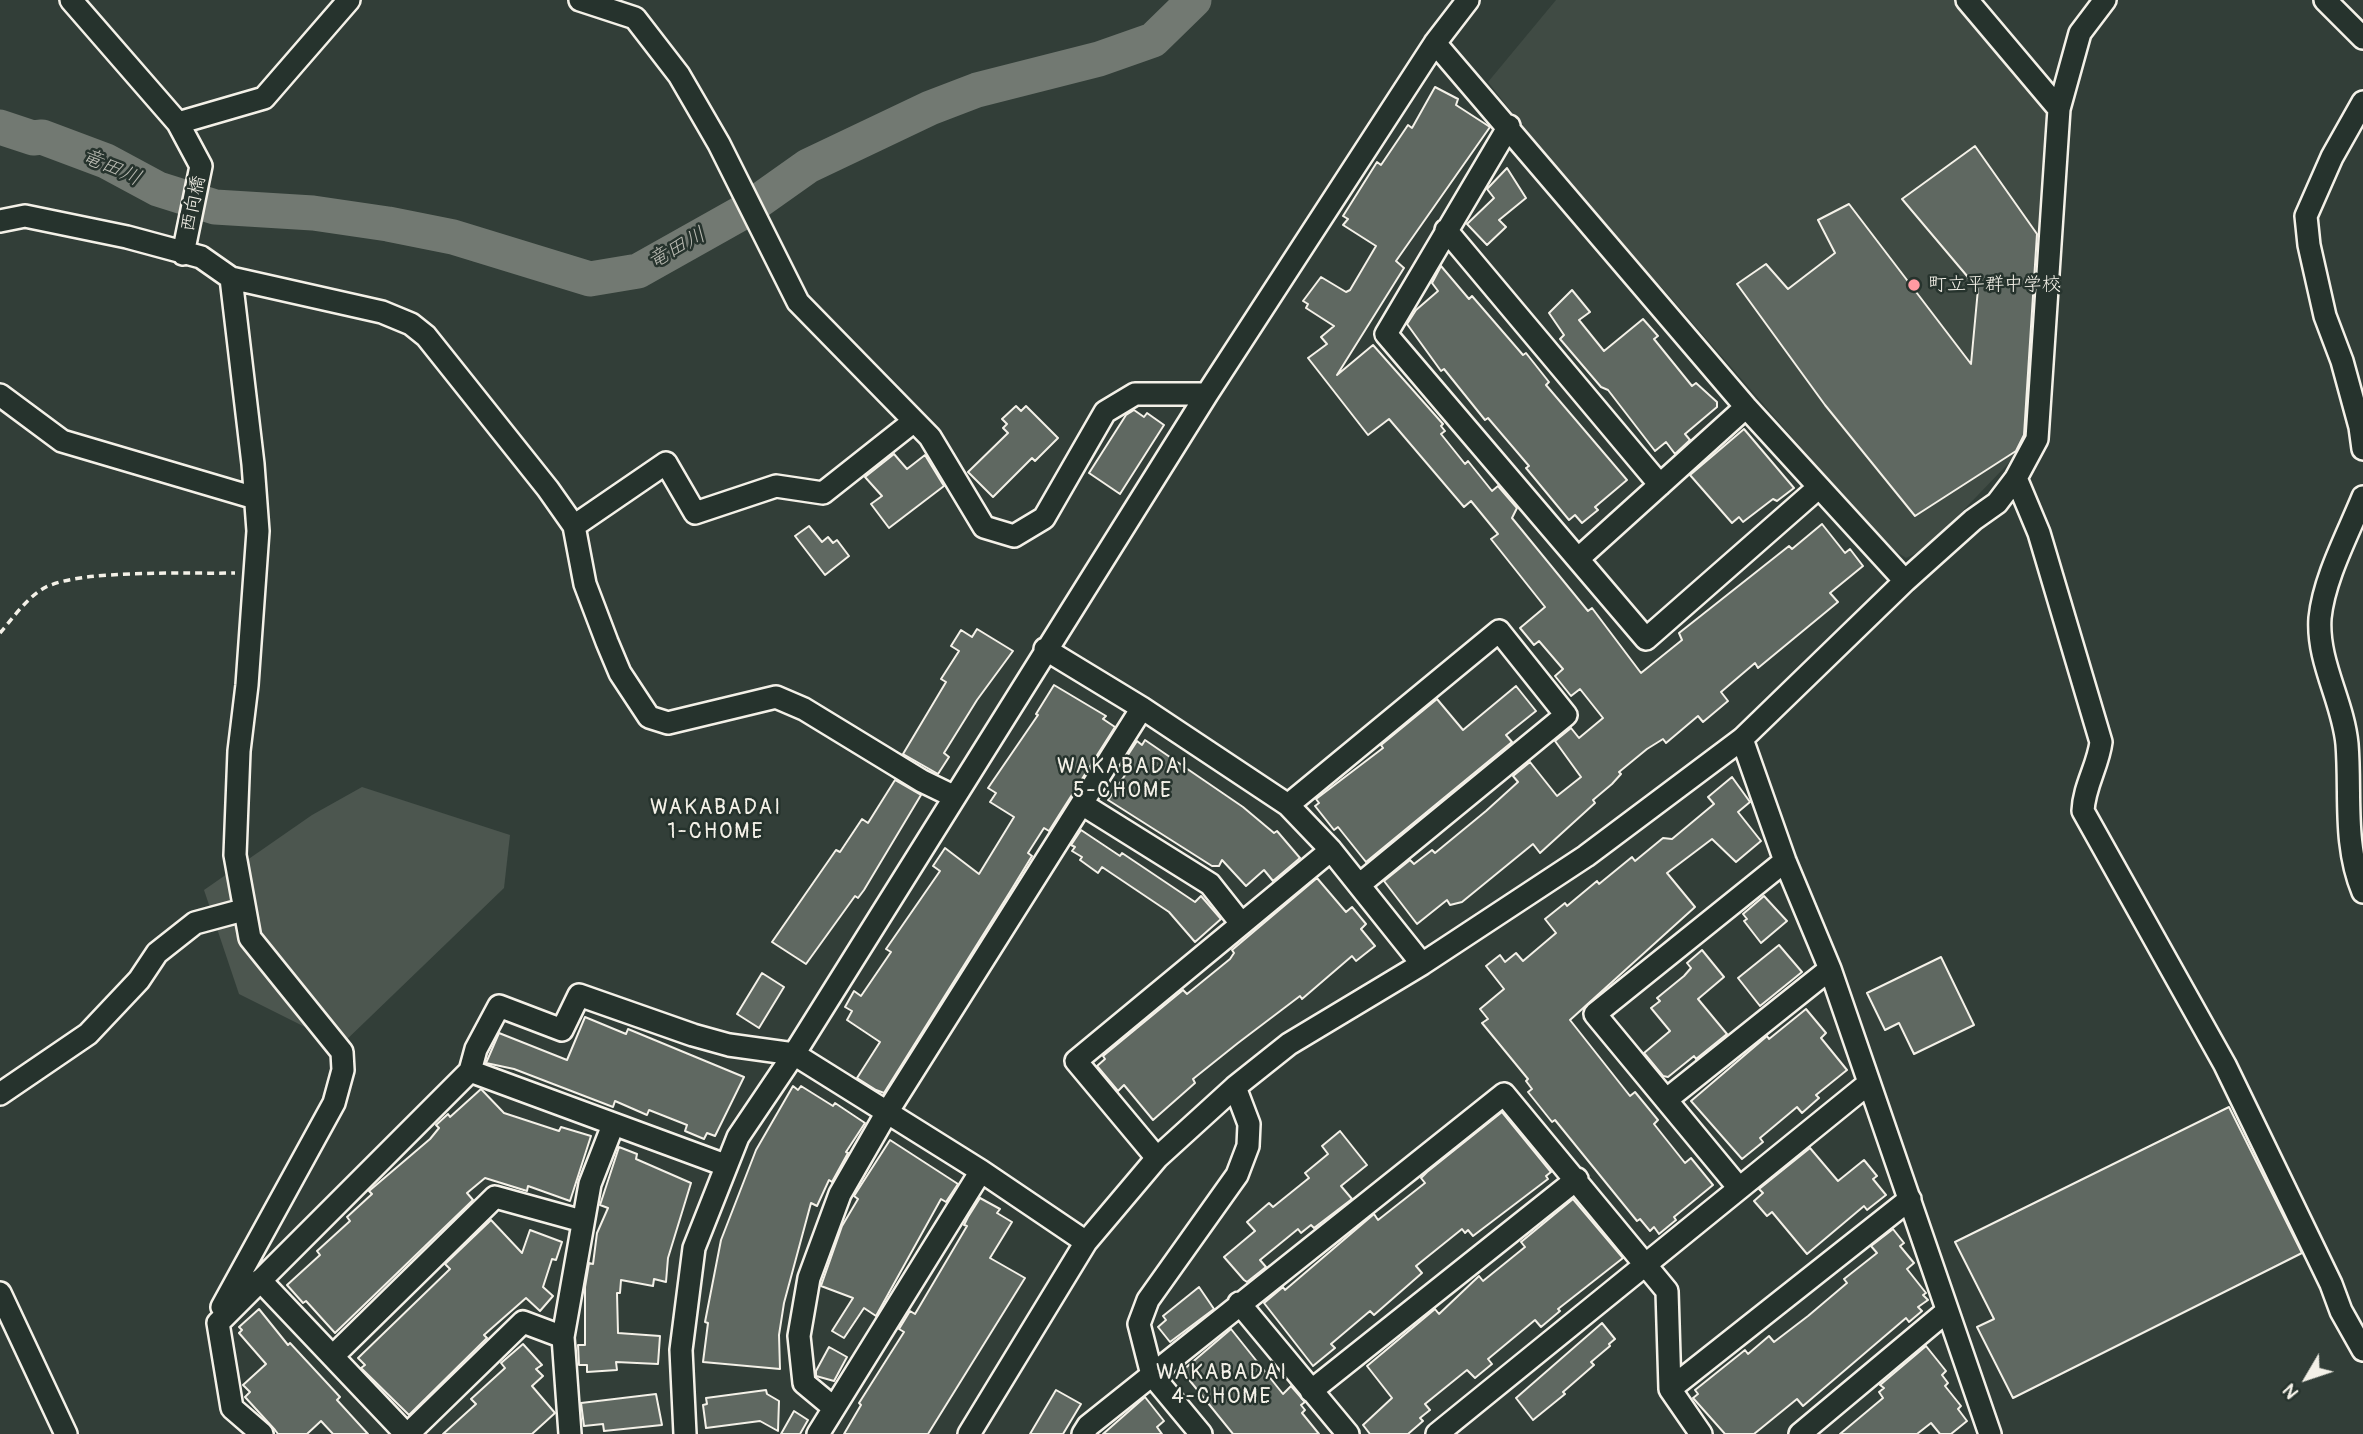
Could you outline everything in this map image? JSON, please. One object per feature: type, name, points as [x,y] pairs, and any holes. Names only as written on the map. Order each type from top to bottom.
[{"type":"street","points":[[71,0],[178,123],[264,98],[349,0]]},
{"type":"street","points":[[580,0],[608,5],[635,18],[679,75],[719,144],[798,302],[930,438],[984,527],[1014,536],[1044,518],[1105,412],[1135,394],[1207,394]]},
{"type":"street","points":[[685,1434],[681,1350],[694,1248],[738,1136],[794,1054],[1207,394],[1435,43],[1468,0]]},
{"type":"street","points":[[1966,0],[2059,109]]},
{"type":"street","points":[[969,1434],[1086,1242],[1157,1158],[1235,1087],[1289,1044],[1422,964],[1586,856],[1742,739],[1905,581],[1973,520],[1997,503],[2016,478],[2037,439],[2042,402],[2059,109],[2080,33],[2105,0]]},
{"type":"street","points":[[2325,0],[2363,38]]},
{"type":"street","points":[[1435,43],[1746,407],[1905,581]]},
{"type":"street","points":[[2363,102],[2332,157],[2306,216],[2309,245],[2325,316],[2342,361],[2360,427],[2363,449]]},
{"type":"street","name":"西向橋","points":[[178,123],[201,166],[184,248]]},
{"type":"street","points":[[1508,126],[1386,334],[1646,639],[1818,488]]},
{"type":"street","points":[[0,221],[25,216],[184,248],[231,278],[382,312],[411,324],[426,336],[548,489],[574,526],[585,584],[607,642],[620,673],[649,717],[668,723],[776,697],[804,709],[922,781],[953,796]]},
{"type":"street","points":[[1446,230],[1660,485]]},
{"type":"street","points":[[231,278],[258,531],[247,685],[242,714],[235,855],[250,938],[342,1052],[343,1070],[334,1103],[221,1310],[218,1323],[232,1408],[262,1434]]},
{"type":"street","points":[[0,395],[62,441],[255,498]]},
{"type":"street","points":[[1579,558],[1746,407]]},
{"type":"street","points":[[574,526],[666,463],[695,513],[776,486],[823,494],[914,421]]},
{"type":"street","points":[[2016,478],[2039,533],[2101,742],[2099,755],[2084,791],[2083,811],[2225,1065],[2331,1284],[2341,1311],[2363,1350]]},
{"type":"street","points":[[2363,497],[2329,583],[2320,616],[2320,642],[2347,743],[2346,812],[2357,879],[2363,892]]},
{"type":"street","points":[[1287,805],[1499,631],[1566,715],[1359,885]]},
{"type":"street","points":[[1045,649],[1142,708],[1287,805],[1331,850],[1422,964]]},
{"type":"street","points":[[834,1408],[804,1383],[799,1336],[809,1278],[840,1194],[886,1114],[1142,708]]},
{"type":"street","points":[[1742,739],[1785,861],[1830,969],[1987,1432]]},
{"type":"street","points":[[1082,804],[1210,884],[1240,922]]},
{"type":"street","points":[[1157,1158],[1076,1061],[1240,922],[1331,850]]},
{"type":"street","points":[[1739,1188],[1595,1014],[1785,861]]},
{"type":"street","points":[[0,1094],[88,1034],[139,980],[157,953],[195,923],[243,910]]},
{"type":"street","points":[[1666,1100],[1830,969]]},
{"type":"street","points":[[218,1323],[470,1071],[476,1049],[499,1006],[562,1030],[579,995],[729,1045],[794,1054],[981,1171],[1086,1242]]},
{"type":"street","points":[[470,1071],[725,1165]]},
{"type":"street","points":[[1437,1434],[1869,1083]]},
{"type":"street","points":[[1201,1434],[1152,1375],[1139,1324],[1148,1300],[1237,1175],[1248,1146],[1249,1124],[1235,1087]]},
{"type":"street","points":[[1083,1434],[1088,1426],[1239,1303],[1504,1094],[1667,1291],[1670,1390],[1701,1434]]},
{"type":"street","points":[[570,1434],[563,1337],[590,1184],[613,1125]]},
{"type":"street","points":[[818,1434],[981,1171]]},
{"type":"street","points":[[1311,1391],[1577,1179]]},
{"type":"street","points":[[333,1356],[495,1197],[582,1221]]},
{"type":"street","points":[[1670,1390],[1910,1199]]},
{"type":"street","points":[[260,1280],[407,1434],[523,1322],[563,1337]]},
{"type":"street","points":[[0,1293],[66,1434]]},
{"type":"street","points":[[1239,1303],[1348,1434]]},
{"type":"street","points":[[1800,1434],[1947,1311]]},
{"type":"path","points":[[0,633],[44,588],[59,583],[86,578],[255,572]]},
{"type":"shaded area","points":[[1556,0],[1960,0],[2045,101],[2047,167],[2033,277],[2029,442],[1927,548],[1906,558],[1885,544],[1664,290],[1594,216],[1488,82]]},
{"type":"shaded area","points":[[362,787],[510,835],[504,888],[341,1045],[239,994],[204,890],[312,815]]},
{"type":"building","points":[[1435,87],[1458,99],[1456,105],[1490,127],[1396,261],[1404,268],[1337,375],[1373,345],[1443,424],[1441,426],[1445,431],[1441,434],[1465,464],[1468,461],[1492,491],[1498,486],[1517,508],[1512,518],[1588,611],[1592,608],[1641,673],[1682,640],[1679,633],[1789,546],[1792,549],[1822,524],[1845,553],[1850,549],[1863,566],[1830,593],[1838,602],[1758,668],[1755,663],[1721,692],[1728,701],[1703,722],[1698,716],[1666,743],[1663,739],[1647,749],[1619,772],[1621,774],[1612,784],[1593,800],[1595,803],[1540,853],[1533,844],[1462,902],[1450,905],[1447,900],[1417,924],[1384,881],[1410,860],[1414,864],[1432,850],[1435,853],[1518,782],[1513,776],[1530,762],[1557,796],[1581,777],[1555,741],[1571,728],[1579,738],[1603,718],[1580,689],[1571,696],[1555,676],[1563,669],[1539,641],[1534,645],[1520,628],[1545,607],[1491,539],[1498,534],[1471,501],[1464,507],[1389,419],[1368,435],[1308,358],[1327,344],[1321,337],[1334,326],[1306,308],[1308,304],[1303,301],[1321,277],[1346,292],[1350,290],[1376,246],[1343,225],[1348,219],[1343,216],[1377,162],[1381,165],[1408,125],[1412,128]]},
{"type":"building","points":[[1975,146],[2037,234],[2024,435],[2016,451],[1915,516],[1825,405],[1737,284],[1766,264],[1788,289],[1835,253],[1818,220],[1849,204],[1971,364],[1978,289],[1902,199]]},
{"type":"building","points":[[1507,168],[1526,198],[1499,220],[1506,227],[1487,245],[1467,224],[1494,198],[1487,189]]},
{"type":"building","points":[[1441,266],[1469,299],[1472,296],[1523,355],[1526,353],[1549,382],[1546,385],[1627,480],[1595,507],[1598,510],[1582,523],[1575,515],[1569,520],[1526,468],[1529,466],[1488,418],[1485,420],[1444,369],[1441,371],[1407,324],[1416,310],[1438,291],[1432,283]]},
{"type":"building","points":[[1572,290],[1590,312],[1579,320],[1604,351],[1643,319],[1658,336],[1654,339],[1692,386],[1696,383],[1717,402],[1717,407],[1685,434],[1690,440],[1675,454],[1666,442],[1655,451],[1608,390],[1601,387],[1560,339],[1564,335],[1549,313]]},
{"type":"building","points":[[1016,406],[1021,411],[1026,406],[1058,438],[1035,461],[1032,458],[993,497],[968,472],[1008,433],[1003,428],[1007,424],[1002,419]]},
{"type":"building","points":[[1134,410],[1144,417],[1147,413],[1164,425],[1120,494],[1089,473],[1126,415]]},
{"type":"building","points":[[1744,429],[1794,488],[1777,501],[1773,499],[1743,522],[1739,517],[1732,523],[1690,475]]},
{"type":"building","points":[[894,454],[907,469],[925,455],[944,486],[889,528],[871,504],[882,496],[865,477]]},
{"type":"building","points":[[809,526],[822,542],[828,537],[833,543],[837,540],[849,556],[825,575],[795,536]]},
{"type":"building","points":[[977,629],[1013,651],[977,700],[944,753],[949,757],[938,774],[903,754],[946,682],[941,679],[959,651],[951,646],[961,630],[972,637]]},
{"type":"building","points":[[1054,685],[1106,716],[1103,719],[1115,727],[1049,831],[1044,828],[1028,853],[1032,856],[884,1093],[876,1090],[857,1078],[880,1042],[847,1020],[852,1011],[845,1007],[854,991],[861,996],[891,952],[886,949],[940,871],[933,866],[945,848],[979,874],[1014,817],[990,802],[996,793],[988,788],[1038,715],[1036,714]]},
{"type":"building","points":[[1516,686],[1536,711],[1506,735],[1512,742],[1366,862],[1338,827],[1334,830],[1315,806],[1319,803],[1316,799],[1383,748],[1381,745],[1437,699],[1463,730]]},
{"type":"building","points":[[1145,740],[1243,807],[1274,833],[1277,831],[1300,858],[1273,881],[1264,870],[1246,886],[1222,860],[1219,866],[1212,866],[1108,800],[1132,765],[1124,761],[1137,741],[1142,745]]},
{"type":"building","points":[[1732,777],[1750,802],[1738,812],[1761,841],[1736,862],[1712,839],[1667,873],[1695,907],[1570,1020],[1630,1096],[1635,1092],[1658,1120],[1654,1124],[1685,1163],[1691,1158],[1713,1185],[1674,1217],[1676,1220],[1659,1234],[1654,1227],[1650,1231],[1640,1219],[1637,1221],[1555,1120],[1552,1122],[1528,1092],[1532,1089],[1526,1081],[1528,1079],[1482,1023],[1488,1019],[1480,1009],[1504,989],[1486,966],[1500,955],[1505,962],[1516,953],[1523,961],[1556,933],[1545,919],[1565,903],[1567,906],[1597,881],[1599,884],[1632,857],[1635,861],[1663,838],[1672,839],[1714,804],[1708,797]]},
{"type":"building","points":[[895,780],[921,795],[864,890],[858,898],[855,896],[806,964],[772,942],[836,850],[840,852],[862,819],[868,823]]},
{"type":"building","points":[[1081,830],[1120,856],[1122,853],[1195,902],[1201,896],[1221,919],[1195,942],[1169,912],[1102,867],[1098,873],[1080,860],[1082,857],[1072,851],[1075,847],[1071,845]]},
{"type":"building","points":[[1317,878],[1346,912],[1352,907],[1366,924],[1361,929],[1375,946],[1356,961],[1352,956],[1302,999],[1300,996],[1238,1043],[1193,1079],[1195,1083],[1153,1120],[1124,1085],[1118,1091],[1097,1066],[1105,1059],[1103,1056],[1183,990],[1187,994],[1230,959],[1234,953],[1232,950]]},
{"type":"building","points":[[1764,896],[1787,921],[1761,943],[1744,921],[1747,919],[1743,914]]},
{"type":"building","points":[[1779,945],[1802,972],[1760,1006],[1738,978]]},
{"type":"building","points":[[1702,950],[1724,977],[1698,999],[1727,1034],[1696,1059],[1694,1056],[1668,1077],[1663,1076],[1644,1053],[1670,1031],[1651,1008],[1660,1001],[1657,998],[1684,976],[1691,968],[1687,963]]},
{"type":"building","points":[[1941,957],[1974,1025],[1914,1054],[1899,1023],[1885,1030],[1867,993]]},
{"type":"building","points":[[762,973],[784,987],[759,1028],[737,1014]]},
{"type":"building","points":[[1806,1009],[1826,1033],[1821,1038],[1847,1070],[1816,1095],[1819,1098],[1802,1113],[1797,1107],[1760,1138],[1763,1142],[1742,1159],[1691,1101],[1767,1036],[1769,1039]]},
{"type":"building","points":[[585,1017],[626,1034],[628,1029],[744,1077],[715,1136],[707,1133],[704,1139],[685,1131],[687,1125],[649,1110],[647,1115],[615,1101],[613,1107],[514,1069],[486,1063],[499,1033],[567,1060]]},
{"type":"building","points":[[793,1086],[798,1090],[801,1086],[833,1106],[835,1103],[865,1123],[846,1152],[848,1153],[832,1182],[829,1180],[817,1206],[811,1203],[784,1303],[779,1335],[780,1369],[703,1362],[708,1323],[705,1322],[721,1240],[756,1150]]},
{"type":"building","points":[[481,1089],[504,1113],[559,1131],[561,1127],[591,1136],[570,1201],[528,1186],[527,1191],[485,1178],[467,1193],[473,1200],[335,1333],[306,1301],[303,1303],[287,1285],[320,1255],[317,1251],[350,1221],[347,1217],[372,1194],[369,1191],[430,1139],[439,1128],[436,1125],[448,1114],[450,1117]]},
{"type":"building","points":[[2229,1107],[2302,1253],[2013,1398],[1977,1327],[1994,1319],[1955,1242]]},
{"type":"building","points":[[1502,1112],[1551,1172],[1546,1176],[1548,1179],[1473,1236],[1468,1230],[1465,1233],[1462,1229],[1416,1266],[1422,1273],[1374,1315],[1370,1311],[1331,1344],[1335,1348],[1313,1366],[1264,1303],[1283,1287],[1285,1290],[1374,1214],[1378,1220],[1425,1183],[1421,1178],[1427,1172]]},
{"type":"building","points":[[1340,1131],[1367,1165],[1341,1186],[1352,1199],[1314,1228],[1311,1225],[1301,1233],[1298,1229],[1260,1260],[1266,1267],[1247,1282],[1224,1257],[1255,1231],[1247,1222],[1269,1203],[1273,1207],[1309,1178],[1305,1173],[1328,1154],[1322,1146]]},
{"type":"building","points":[[890,1140],[958,1184],[946,1202],[941,1199],[876,1316],[864,1308],[844,1338],[832,1331],[853,1298],[821,1286],[842,1226],[858,1199],[854,1196]]},
{"type":"building","points":[[619,1147],[637,1154],[636,1159],[691,1183],[668,1258],[666,1282],[654,1279],[653,1286],[621,1280],[620,1293],[617,1293],[618,1333],[660,1336],[658,1364],[616,1362],[617,1370],[587,1372],[587,1365],[579,1365],[578,1345],[585,1345],[585,1287],[589,1263],[593,1264],[597,1233],[608,1208],[600,1205]]},
{"type":"building","points":[[1810,1148],[1838,1181],[1864,1160],[1877,1176],[1873,1179],[1886,1195],[1867,1210],[1864,1206],[1807,1254],[1772,1212],[1767,1216],[1754,1201],[1763,1193],[1759,1189]]},
{"type":"building","points":[[980,1198],[1000,1209],[997,1213],[1012,1222],[990,1258],[1025,1278],[928,1434],[844,1434],[861,1405],[859,1403],[904,1332],[899,1329],[910,1311],[915,1314],[967,1226],[964,1225]]},
{"type":"building","points":[[1573,1199],[1623,1258],[1558,1309],[1560,1311],[1541,1327],[1535,1320],[1488,1359],[1492,1364],[1475,1378],[1467,1370],[1425,1404],[1430,1410],[1420,1418],[1423,1421],[1408,1434],[1370,1434],[1363,1425],[1392,1398],[1367,1366],[1435,1309],[1439,1314],[1479,1276],[1483,1281],[1525,1247],[1521,1242]]},
{"type":"building","points":[[491,1220],[522,1253],[530,1230],[562,1242],[556,1260],[552,1259],[543,1287],[553,1296],[540,1311],[526,1298],[484,1335],[487,1338],[409,1415],[361,1368],[365,1365],[358,1358],[450,1269],[445,1264]]},
{"type":"building","points":[[1893,1229],[1904,1243],[1900,1246],[1914,1263],[1907,1269],[1926,1293],[1923,1295],[1928,1300],[1918,1307],[1922,1311],[1909,1322],[1906,1318],[1803,1406],[1797,1399],[1754,1434],[1725,1434],[1693,1398],[1698,1394],[1695,1390],[1745,1350],[1748,1354],[1769,1336],[1774,1342],[1808,1316],[1847,1283],[1844,1279],[1877,1253],[1871,1246]]},
{"type":"building","points":[[1199,1287],[1214,1309],[1170,1342],[1158,1327],[1166,1320],[1163,1316]]},
{"type":"building","points":[[259,1309],[288,1345],[290,1343],[340,1397],[337,1400],[368,1434],[333,1434],[321,1421],[307,1434],[278,1434],[245,1397],[250,1392],[243,1385],[266,1364],[239,1333],[242,1330],[239,1327]]},
{"type":"building","points":[[1602,1323],[1615,1339],[1591,1362],[1594,1365],[1563,1392],[1565,1394],[1533,1420],[1516,1398]]},
{"type":"building","points":[[1231,1329],[1283,1394],[1291,1386],[1305,1402],[1301,1405],[1305,1410],[1302,1413],[1319,1434],[1233,1434],[1182,1371]]},
{"type":"building","points":[[523,1344],[542,1365],[536,1369],[543,1376],[532,1386],[555,1413],[532,1434],[443,1434],[476,1404],[471,1399],[505,1368],[501,1363]]},
{"type":"building","points":[[1926,1346],[1946,1371],[1942,1375],[1948,1383],[1945,1386],[1961,1406],[1958,1409],[1967,1421],[1951,1434],[1940,1434],[1931,1423],[1917,1434],[1840,1434],[1883,1398],[1879,1392],[1884,1388],[1880,1385]]},
{"type":"building","points":[[829,1347],[847,1357],[834,1381],[816,1376]]},
{"type":"building","points":[[766,1390],[767,1394],[779,1401],[778,1431],[760,1421],[706,1428],[703,1405],[707,1404],[706,1398]]},
{"type":"building","points":[[1056,1390],[1081,1404],[1063,1434],[1030,1434]]},
{"type":"building","points":[[656,1394],[662,1425],[604,1431],[603,1424],[584,1426],[581,1403]]},
{"type":"building","points":[[1145,1397],[1164,1421],[1157,1427],[1162,1434],[1103,1434]]},
{"type":"building","points":[[794,1411],[808,1420],[800,1434],[781,1434]]},
{"type":"waterway","name":"竜田川","points":[[0,127],[33,138],[42,137],[106,161],[158,189],[215,207],[313,213],[388,224],[453,237],[590,279],[638,271],[743,212],[808,166],[930,108],[977,90],[1099,59],[1153,40],[1194,0]]},
{"type":"place","name":"町立平群中学校","points":[[1914,285]]},
{"type":"district","name":"WAKABADAI 5-CHOME","points":[[1123,780]]},
{"type":"district","name":"WAKABADAI 1-CHOME","points":[[716,821]]},
{"type":"district","name":"WAKABADAI 4-CHOME","points":[[1222,1386]]}]
